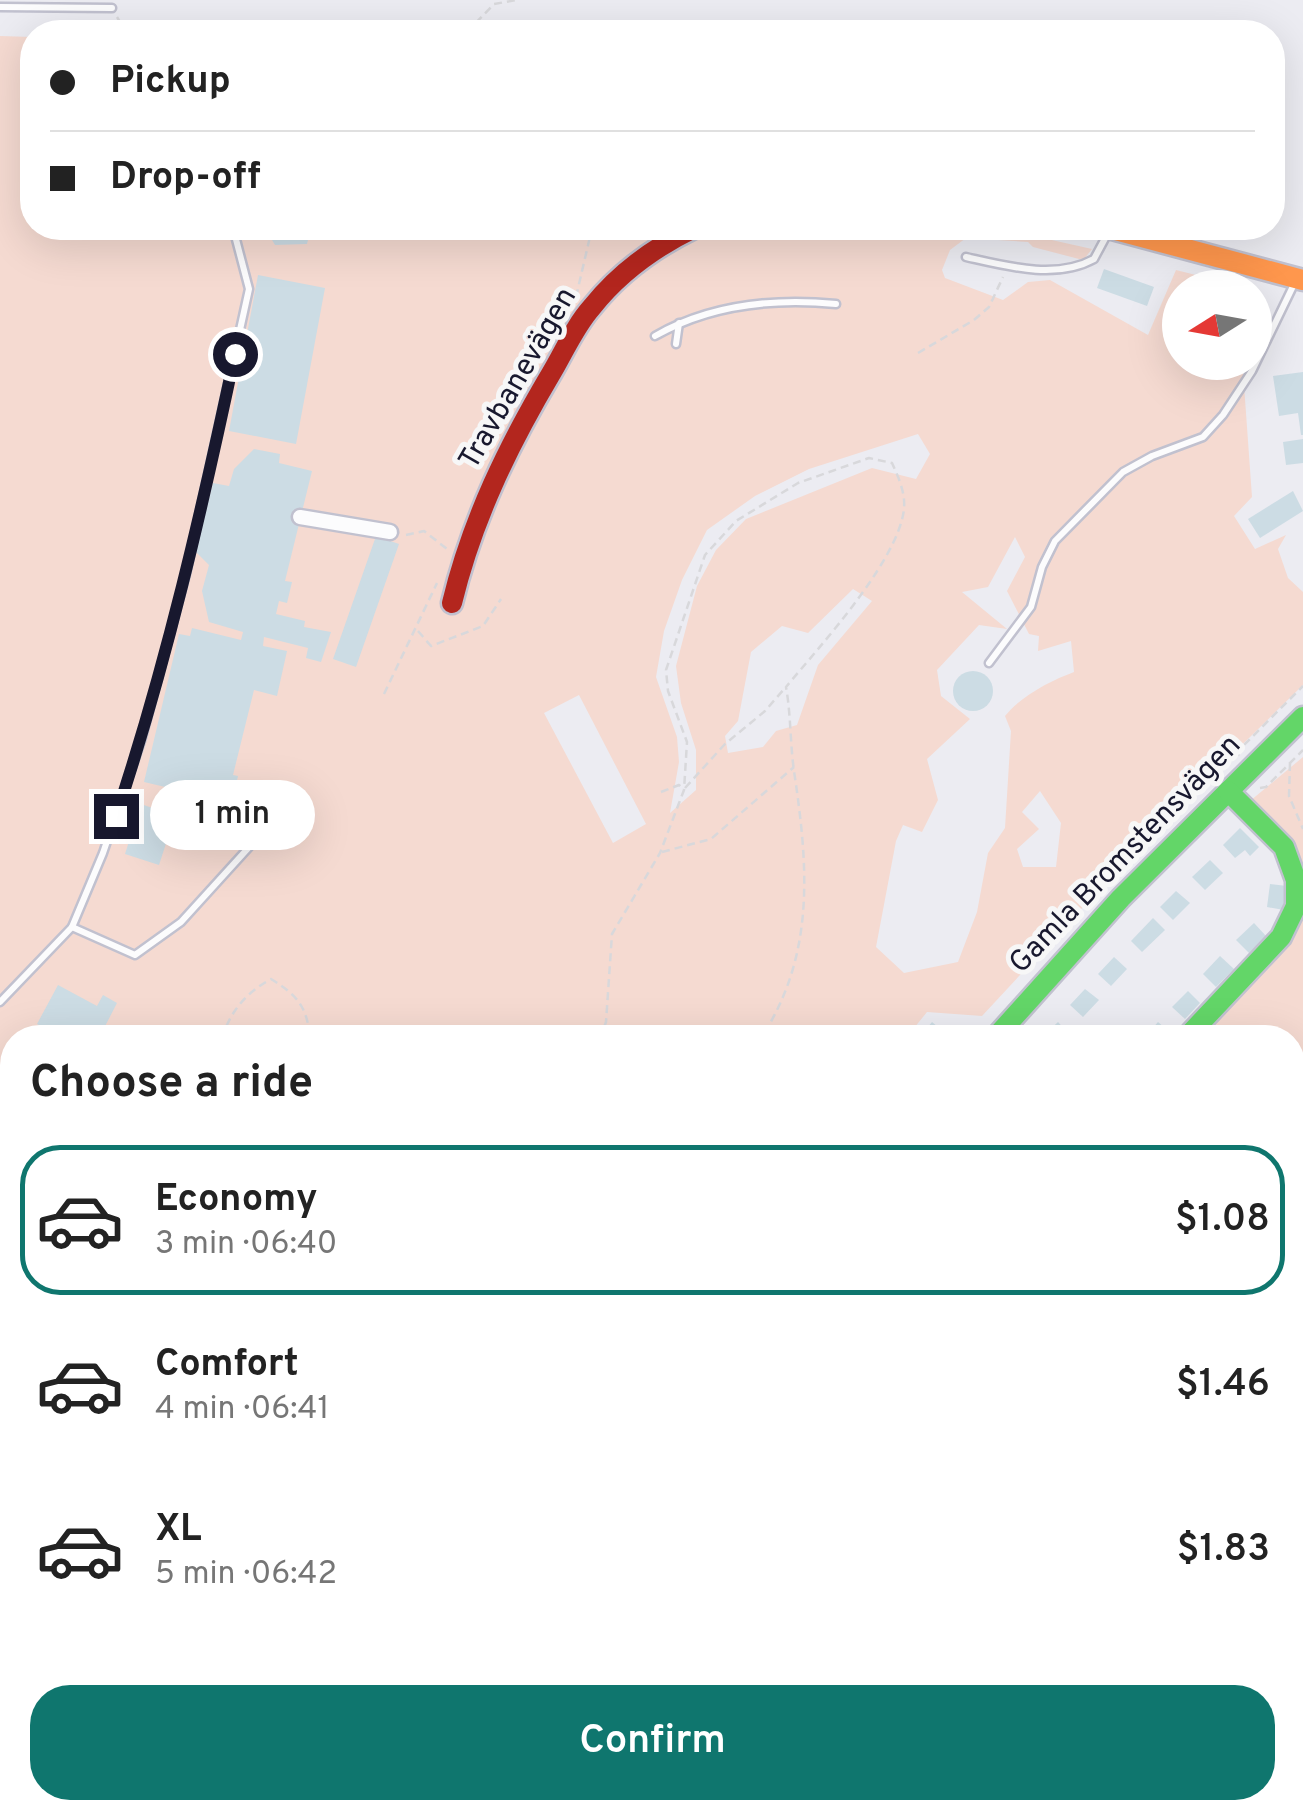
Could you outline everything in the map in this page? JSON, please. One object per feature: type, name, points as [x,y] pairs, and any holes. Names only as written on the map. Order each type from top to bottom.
[{"type":"street","name":"Travbanevägen","points":[[452,603],[460,559],[478,510],[536,399],[590,309],[629,268],[669,240]]},
{"type":"street","points":[[1154,240],[1301,279]]},
{"type":"street","points":[[300,517],[390,532]]},
{"type":"street","name":"Gamla Bromstensvägen","points":[[1006,1025],[1076,946],[1303,717]]},
{"type":"street","points":[[1198,1025],[1281,936],[1296,906],[1296,880],[1284,847],[1228,791]]},
{"type":"lane","points":[[0,7],[112,8]]},
{"type":"lane","points":[[0,1002],[72,926],[104,854],[141,741],[186,574],[249,288],[236,240]]},
{"type":"lane","points":[[966,257],[1008,266],[1065,270],[1094,260],[1103,240]]},
{"type":"lane","points":[[989,662],[1031,607],[1042,567],[1056,541],[1123,472],[1203,437],[1224,414],[1252,371],[1301,279]]},
{"type":"lane","points":[[655,336],[680,322],[766,302],[836,304]]},
{"type":"lane","points":[[676,344],[680,322]]},
{"type":"lane","points":[[72,926],[135,955],[181,922],[270,824]]},
{"type":"path","points":[[479,20],[494,4],[518,0]]},
{"type":"path","points":[[112,8],[119,20]]},
{"type":"path","points":[[918,353],[989,307],[1008,266]]},
{"type":"path","points":[[605,1025],[612,934],[660,853],[684,790],[687,742],[668,691],[666,670],[705,555],[736,521],[798,483],[869,458],[892,463],[905,502],[893,543],[850,610],[786,687],[765,711],[725,744],[684,790]]},
{"type":"path","points":[[390,532],[400,536],[424,531],[460,559]]},
{"type":"path","points":[[384,694],[417,630],[431,646],[483,626],[500,599]]},
{"type":"path","points":[[767,1025],[794,974],[803,918],[805,852],[786,687]]},
{"type":"path","points":[[1290,763],[1289,796],[1303,829]]},
{"type":"path","points":[[660,853],[710,839],[794,767]]},
{"type":"path","points":[[661,792],[679,785],[684,790]]},
{"type":"path","points":[[226,1025],[250,991],[272,979],[296,994],[309,1025]]},
{"type":"shaded area","points":[[0,36],[20,37],[20,240],[963,240],[950,250],[942,270],[945,278],[1003,300],[1028,282],[1050,280],[1148,335],[1162,302],[1162,380],[1244,380],[1252,497],[1234,516],[1255,549],[1286,535],[1278,549],[1288,578],[1303,592],[1303,685],[1148,837],[982,1016],[927,1012],[916,1025],[0,1025]],"holes":[[[918,434],[930,454],[916,479],[872,468],[746,519],[716,550],[697,586],[676,666],[681,703],[696,750],[696,790],[670,813],[679,762],[677,737],[656,677],[664,631],[682,580],[707,530],[755,496],[809,469]],[[1015,537],[1025,557],[1007,591],[1029,634],[1039,636],[1038,651],[1071,641],[1074,672],[1036,690],[1005,716],[1011,731],[1005,828],[988,853],[977,912],[958,962],[904,973],[876,947],[896,841],[903,825],[922,832],[938,800],[927,759],[970,719],[941,696],[937,670],[979,625],[1007,629],[962,592],[988,587]],[[853,589],[872,601],[818,665],[797,725],[776,731],[763,747],[728,753],[725,736],[738,721],[751,652],[782,626],[808,633]],[[579,695],[646,824],[613,843],[544,713]],[[1040,791],[1061,823],[1056,867],[1023,867],[1017,849],[1039,829],[1022,812]]]},
{"type":"shaded area","points":[[997,240],[1052,240],[1092,249],[1084,259],[1033,247],[1028,242]]},
{"type":"shaded area","points":[[1303,757],[1303,887],[1250,801]]},
{"type":"shaded area","points":[[1303,900],[1303,1025],[1206,1025]]},
{"type":"building","points":[[272,240],[308,240],[307,244],[275,245]]},
{"type":"building","points":[[1104,269],[1154,287],[1147,306],[1097,288]]},
{"type":"building","points":[[258,275],[325,288],[296,444],[229,431]]},
{"type":"building","points":[[1303,372],[1301,435],[1298,413],[1279,416],[1273,376]]},
{"type":"building","points":[[1303,439],[1303,463],[1286,465],[1283,442]]},
{"type":"building","points":[[254,449],[280,454],[279,463],[312,471],[285,581],[292,582],[287,603],[279,601],[276,614],[305,621],[304,627],[331,632],[321,662],[306,658],[308,648],[264,637],[263,646],[287,651],[277,696],[254,690],[233,775],[238,776],[228,820],[245,824],[241,841],[224,837],[227,825],[198,818],[201,806],[192,804],[195,794],[144,782],[179,634],[190,636],[192,628],[241,640],[243,632],[209,622],[202,591],[209,565],[195,551],[213,483],[229,486],[234,469]]},
{"type":"building","points":[[1293,491],[1303,511],[1260,538],[1248,519]]},
{"type":"building","points":[[376,536],[399,544],[356,667],[333,659]]},
{"type":"building","points":[[973,671],[987,677],[993,691],[987,705],[973,711],[959,705],[953,691],[959,677]]},
{"type":"building","points":[[141,804],[175,816],[159,865],[125,854]]},
{"type":"building","points":[[1240,828],[1259,847],[1250,856],[1245,850],[1235,858],[1223,845]]},
{"type":"building","points":[[1210,860],[1223,873],[1205,890],[1192,877]]},
{"type":"building","points":[[1270,884],[1287,886],[1284,910],[1267,907]]},
{"type":"building","points":[[1176,891],[1190,903],[1173,920],[1160,907]]},
{"type":"building","points":[[1153,918],[1165,930],[1142,952],[1131,941]]},
{"type":"building","points":[[1254,923],[1266,936],[1249,953],[1236,940]]},
{"type":"building","points":[[1220,956],[1234,969],[1216,987],[1203,974]]},
{"type":"building","points":[[1114,957],[1127,969],[1111,986],[1098,974]]},
{"type":"building","points":[[58,985],[97,1006],[103,995],[117,1003],[106,1025],[37,1024]]},
{"type":"building","points":[[1085,989],[1099,1000],[1083,1017],[1070,1005]]},
{"type":"building","points":[[1188,991],[1200,1003],[1185,1019],[1172,1007]]},
{"type":"traffic: fast","points":[[1007,1025],[1121,898],[1303,717]]},
{"type":"traffic: fast","points":[[1198,1025],[1281,937],[1296,906],[1296,880],[1284,847],[1228,791]]},
{"type":"traffic: slow","points":[[1153,240],[1303,280]]},
{"type":"traffic: jam","points":[[452,603],[493,484],[580,322],[626,272],[672,240]]},
{"type":"route","points":[[116,816],[141,741],[186,574],[235,354]]}]
